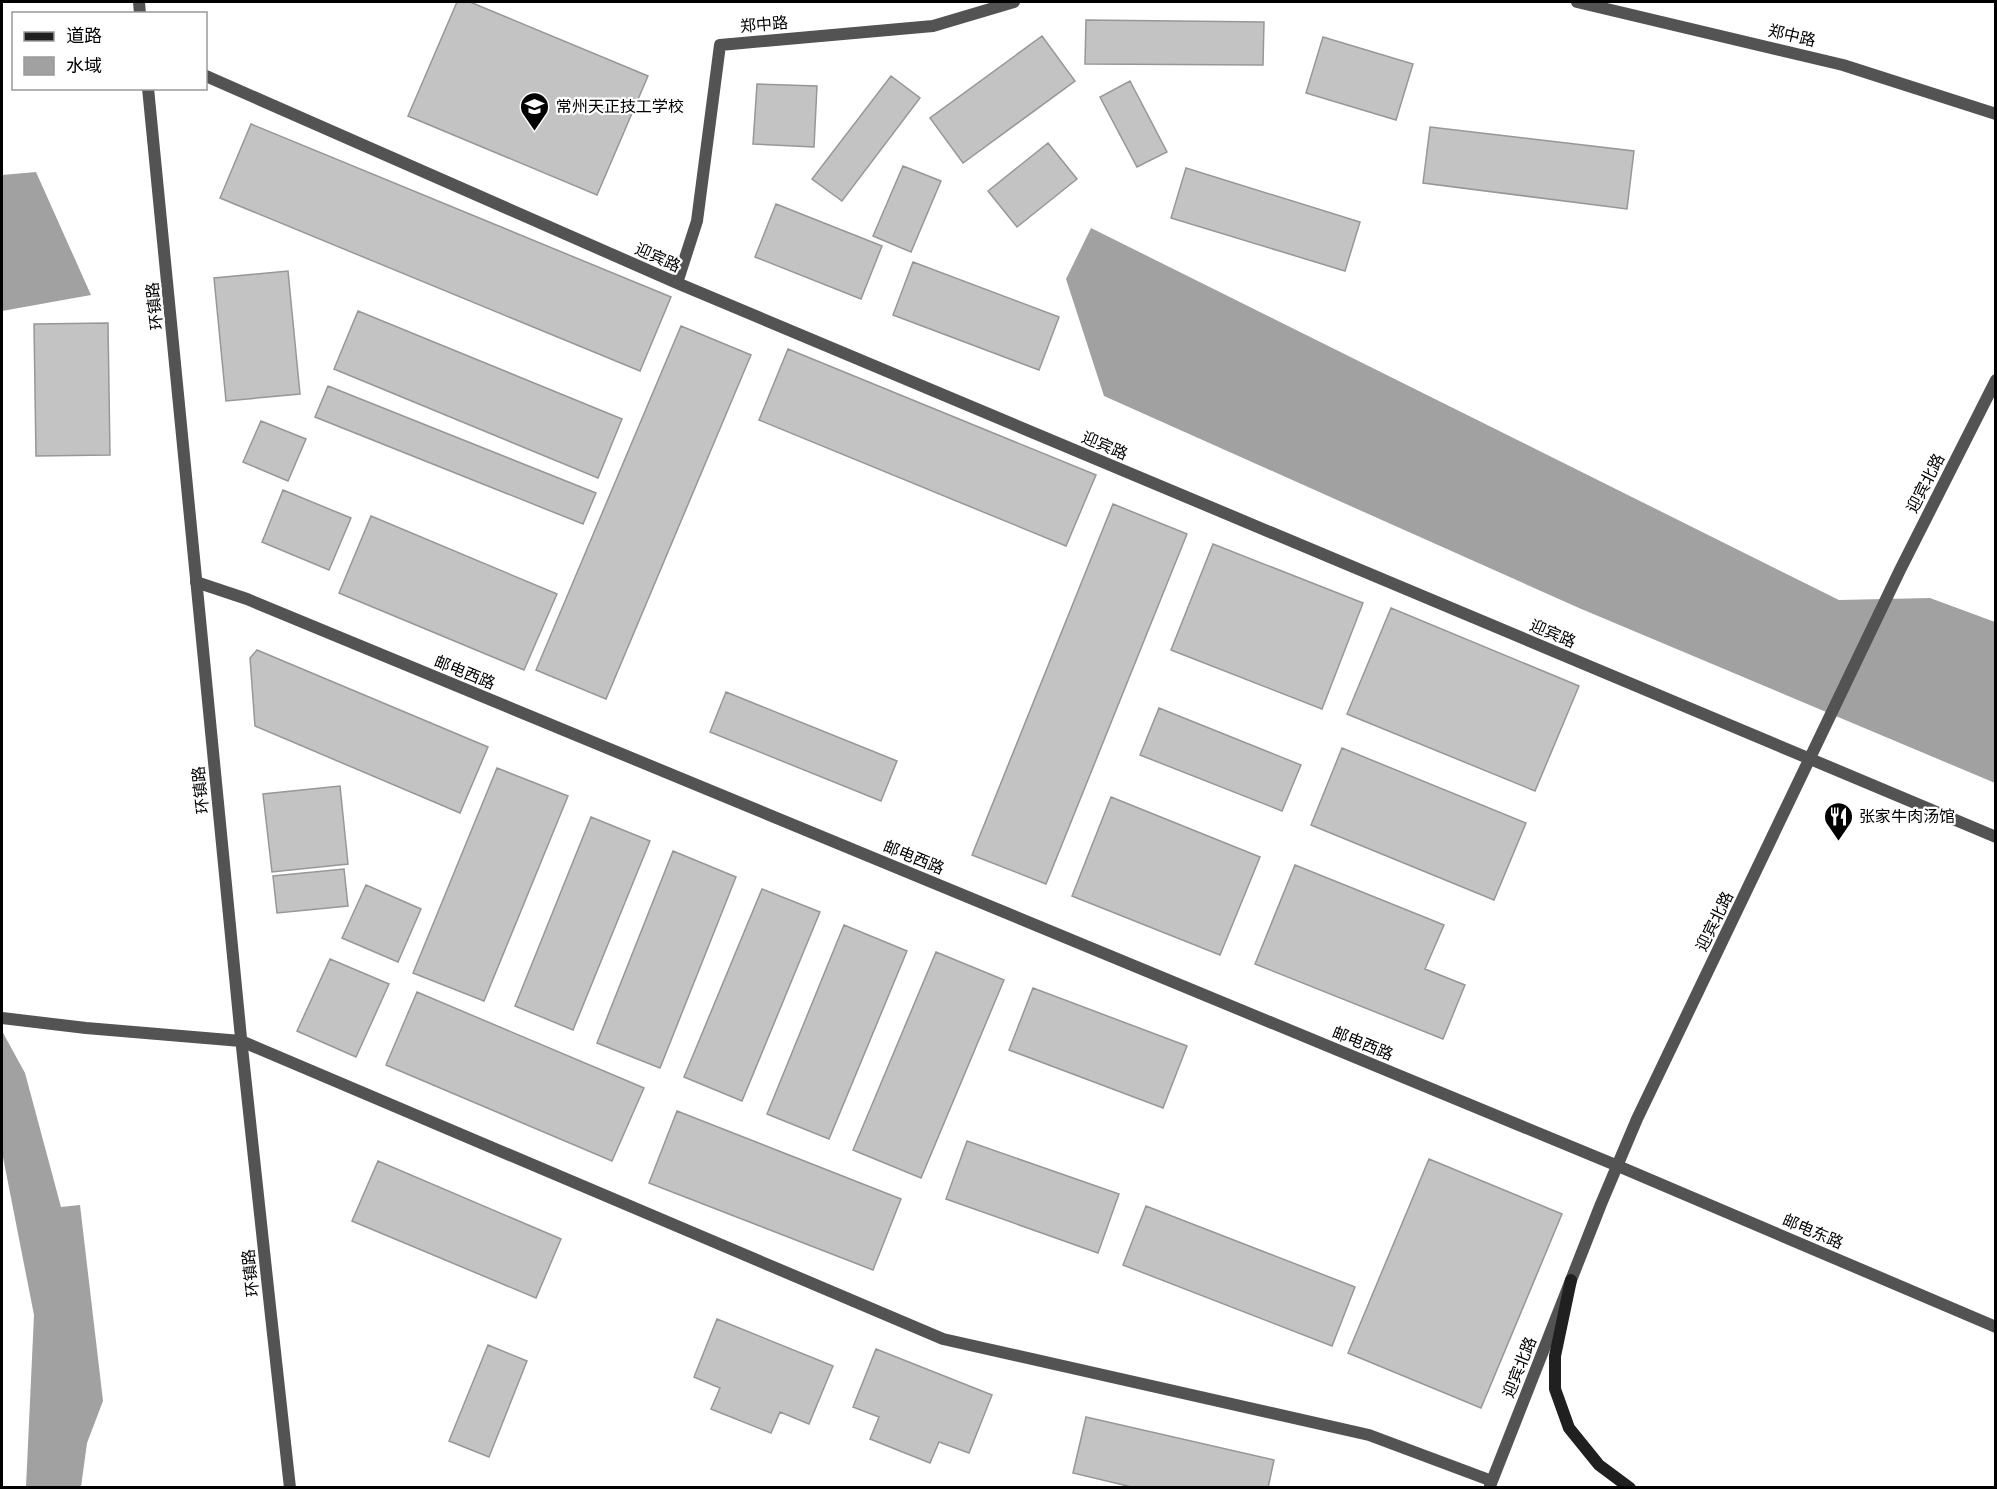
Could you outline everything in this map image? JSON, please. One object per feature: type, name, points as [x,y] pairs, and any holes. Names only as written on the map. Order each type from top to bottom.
[{"type":"main road","points":[[1571,1280],[1555,1356],[1555,1389],[1569,1428],[1599,1465],[1630,1488]]},
{"type":"street","name":"郑中路","points":[[677,283],[697,221],[720,45],[933,26],[1014,2]]},
{"type":"street","name":"郑中路","points":[[1577,2],[1843,64],[1995,114]]},
{"type":"street","name":"迎宾路","points":[[207,76],[677,283],[1995,837]]},
{"type":"street","name":"环镇路","points":[[148,90],[178,376],[241,1041],[290,1488]]},
{"type":"street","name":"迎宾北路","points":[[1490,1484],[1637,1119],[1900,570],[1995,380]]},
{"type":"street","name":"邮电西路","points":[[196,582],[247,599],[1618,1166]]},
{"type":"street","points":[[2,1018],[86,1028],[241,1041],[943,1339],[1369,1435],[1490,1484]]},
{"type":"street","name":"邮电东路","points":[[1618,1166],[1995,1326]]},
{"type":"water","points":[[36,172],[91,295],[2,311],[2,175]]},
{"type":"water","points":[[1091,228],[1839,600],[1930,598],[1995,622],[1995,783],[1579,608],[1104,396],[1066,279]]},
{"type":"water","points":[[2,1031],[25,1073],[61,1207],[80,1205],[103,1401],[87,1443],[81,1487],[26,1487],[34,1315],[2,1152]]},
{"type":"building","points":[[457,2],[470,2],[648,76],[597,195],[408,116]]},
{"type":"building","points":[[1086,20],[1264,22],[1263,65],[1085,64]]},
{"type":"building","points":[[1042,36],[1075,81],[963,163],[930,118]]},
{"type":"building","points":[[1323,37],[1413,64],[1396,120],[1306,93]]},
{"type":"building","points":[[891,76],[920,98],[842,201],[812,179]]},
{"type":"building","points":[[1130,81],[1167,152],[1137,167],[1100,97]]},
{"type":"building","points":[[757,84],[817,86],[814,147],[753,144]]},
{"type":"building","points":[[251,124],[671,297],[640,371],[220,198]]},
{"type":"building","points":[[1430,127],[1634,151],[1627,209],[1423,183]]},
{"type":"building","points":[[1048,143],[1077,179],[1017,227],[988,191]]},
{"type":"building","points":[[903,166],[941,181],[911,252],[873,236]]},
{"type":"building","points":[[1186,168],[1360,222],[1345,271],[1171,218]]},
{"type":"building","points":[[776,204],[882,246],[861,299],[755,257]]},
{"type":"building","points":[[913,262],[1059,317],[1039,370],[893,315]]},
{"type":"building","points":[[288,271],[300,394],[226,401],[214,278]]},
{"type":"building","points":[[358,311],[622,419],[598,478],[334,369]]},
{"type":"building","points":[[108,323],[110,455],[36,456],[34,324]]},
{"type":"building","points":[[681,326],[751,355],[606,699],[536,670]]},
{"type":"building","points":[[788,349],[1096,475],[1066,546],[759,420]]},
{"type":"building","points":[[328,386],[596,493],[583,524],[315,417]]},
{"type":"building","points":[[261,421],[306,439],[288,481],[243,462]]},
{"type":"building","points":[[283,490],[351,518],[329,570],[262,542]]},
{"type":"building","points":[[1113,504],[1187,534],[1046,884],[972,855]]},
{"type":"building","points":[[371,516],[557,594],[524,670],[339,593]]},
{"type":"building","points":[[1213,544],[1363,603],[1322,709],[1171,650]]},
{"type":"building","points":[[1391,608],[1579,686],[1535,791],[1347,714]]},
{"type":"building","points":[[257,650],[488,747],[460,813],[255,726],[250,658]]},
{"type":"building","points":[[726,692],[897,761],[881,801],[710,732]]},
{"type":"building","points":[[1159,708],[1301,765],[1282,811],[1140,755]]},
{"type":"building","points":[[1342,748],[1526,823],[1494,900],[1311,825]]},
{"type":"building","points":[[497,768],[568,796],[484,1001],[413,973]]},
{"type":"building","points":[[340,786],[348,864],[272,872],[263,794]]},
{"type":"building","points":[[1111,797],[1260,857],[1220,955],[1072,896]]},
{"type":"building","points":[[591,817],[650,841],[573,1030],[515,1006]]},
{"type":"building","points":[[673,851],[736,877],[660,1068],[597,1043]]},
{"type":"building","points":[[1295,865],[1444,925],[1425,969],[1465,985],[1443,1039],[1255,964]]},
{"type":"building","points":[[344,869],[348,906],[277,913],[273,876]]},
{"type":"building","points":[[366,885],[421,909],[398,962],[342,938]]},
{"type":"building","points":[[762,889],[820,912],[742,1101],[684,1077]]},
{"type":"building","points":[[844,925],[907,951],[829,1139],[767,1114]]},
{"type":"building","points":[[936,952],[1004,980],[921,1178],[853,1150]]},
{"type":"building","points":[[330,959],[389,984],[356,1057],[297,1031]]},
{"type":"building","points":[[1033,988],[1187,1046],[1163,1108],[1009,1050]]},
{"type":"building","points":[[417,992],[644,1088],[612,1161],[386,1065]]},
{"type":"building","points":[[677,1111],[901,1199],[873,1270],[649,1183]]},
{"type":"building","points":[[967,1141],[1119,1194],[1098,1253],[946,1199]]},
{"type":"building","points":[[1429,1159],[1562,1214],[1481,1408],[1348,1353]]},
{"type":"building","points":[[378,1161],[561,1239],[536,1298],[352,1221]]},
{"type":"building","points":[[1146,1206],[1355,1287],[1332,1346],[1123,1265]]},
{"type":"building","points":[[717,1319],[833,1366],[809,1424],[780,1412],[771,1433],[711,1409],[720,1388],[694,1377]]},
{"type":"building","points":[[488,1345],[527,1361],[489,1457],[449,1441]]},
{"type":"building","points":[[876,1349],[992,1395],[969,1453],[939,1442],[930,1463],[870,1439],[879,1417],[853,1407]]},
{"type":"building","points":[[1086,1417],[1274,1460],[1268,1488],[1136,1488],[1073,1473]]},
{"type":"place","name":"常州天正技工学校","points":[[535,132]]},
{"type":"place","name":"张家牛肉汤馆","points":[[1838,842]]}]
